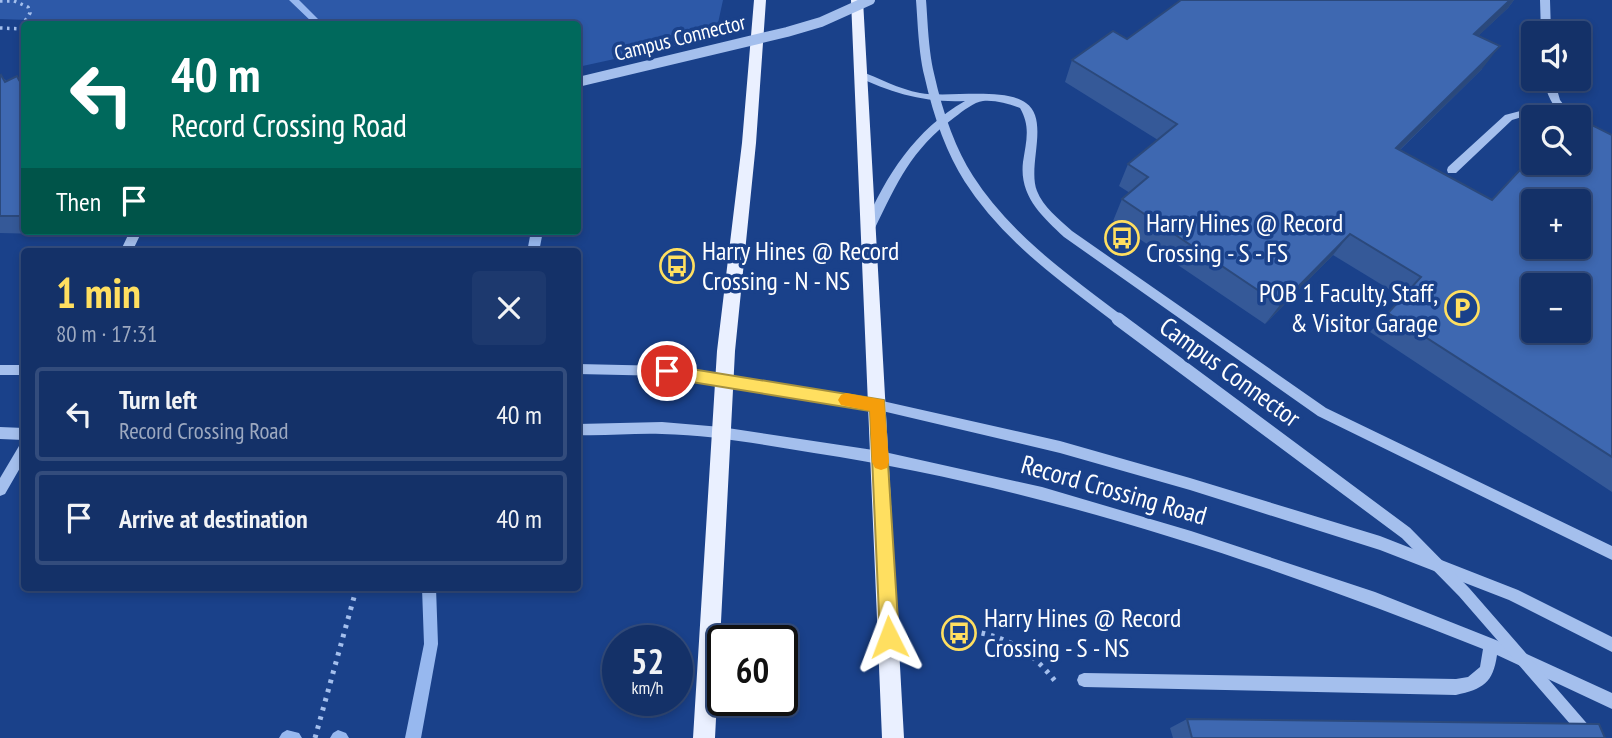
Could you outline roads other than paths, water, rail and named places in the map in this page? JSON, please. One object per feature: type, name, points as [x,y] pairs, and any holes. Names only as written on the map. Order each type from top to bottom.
[{"type":"main road","points":[[704,738],[724,382],[760,0]]},
{"type":"main road","points":[[857,0],[856,26],[894,738]]},
{"type":"main road","points":[[856,26],[868,0]]},
{"type":"street","name":"Campus Connector","points":[[581,81],[788,32],[821,22],[868,0]]},
{"type":"street","name":"Campus Connector","points":[[921,0],[928,72],[944,128],[969,179],[1009,228],[1065,279],[1406,533],[1464,592],[1591,738]]},
{"type":"street","points":[[1545,0],[1546,21]]},
{"type":"street","points":[[859,74],[888,88],[919,96],[998,97],[1024,106],[1035,126],[1028,162],[1030,189],[1050,218],[1114,268],[1322,412],[1612,553]]},
{"type":"street","points":[[867,234],[880,201],[910,152],[943,119],[979,97]]},
{"type":"street","points":[[1452,170],[1509,117],[1521,114]]},
{"type":"street","name":"Record Crossing Road","points":[[581,369],[667,371],[878,405],[1060,447],[1380,543],[1513,595],[1612,645]]},
{"type":"street","points":[[0,370],[21,370]]},
{"type":"street","name":"Record Crossing Road","points":[[581,430],[662,428],[721,433],[880,457],[1042,493],[1179,534],[1375,599],[1491,645],[1612,701]]},
{"type":"street","points":[[0,433],[21,433]]},
{"type":"street","points":[[0,490],[21,455]]},
{"type":"street","points":[[1084,680],[1456,687],[1471,684],[1487,671],[1491,645]]},
{"type":"waterway","points":[[294,0],[316,21]]},
{"type":"waterway","points":[[534,248],[536,235]]},
{"type":"waterway","points":[[413,738],[431,644],[429,591]]},
{"type":"waterway","points":[[287,738],[294,738]]},
{"type":"place","name":"Harry Hines @ Record Crossing - S - FS","points":[[1122,238]]},
{"type":"place","name":"Harry Hines @ Record Crossing - N - NS","points":[[677,266]]},
{"type":"place","name":"POB 1 Faculty, Staff, & Visitor Garage","points":[[1462,308]]},
{"type":"place","name":"Harry Hines @ Record Crossing - S - NS","points":[[959,633]]}]
